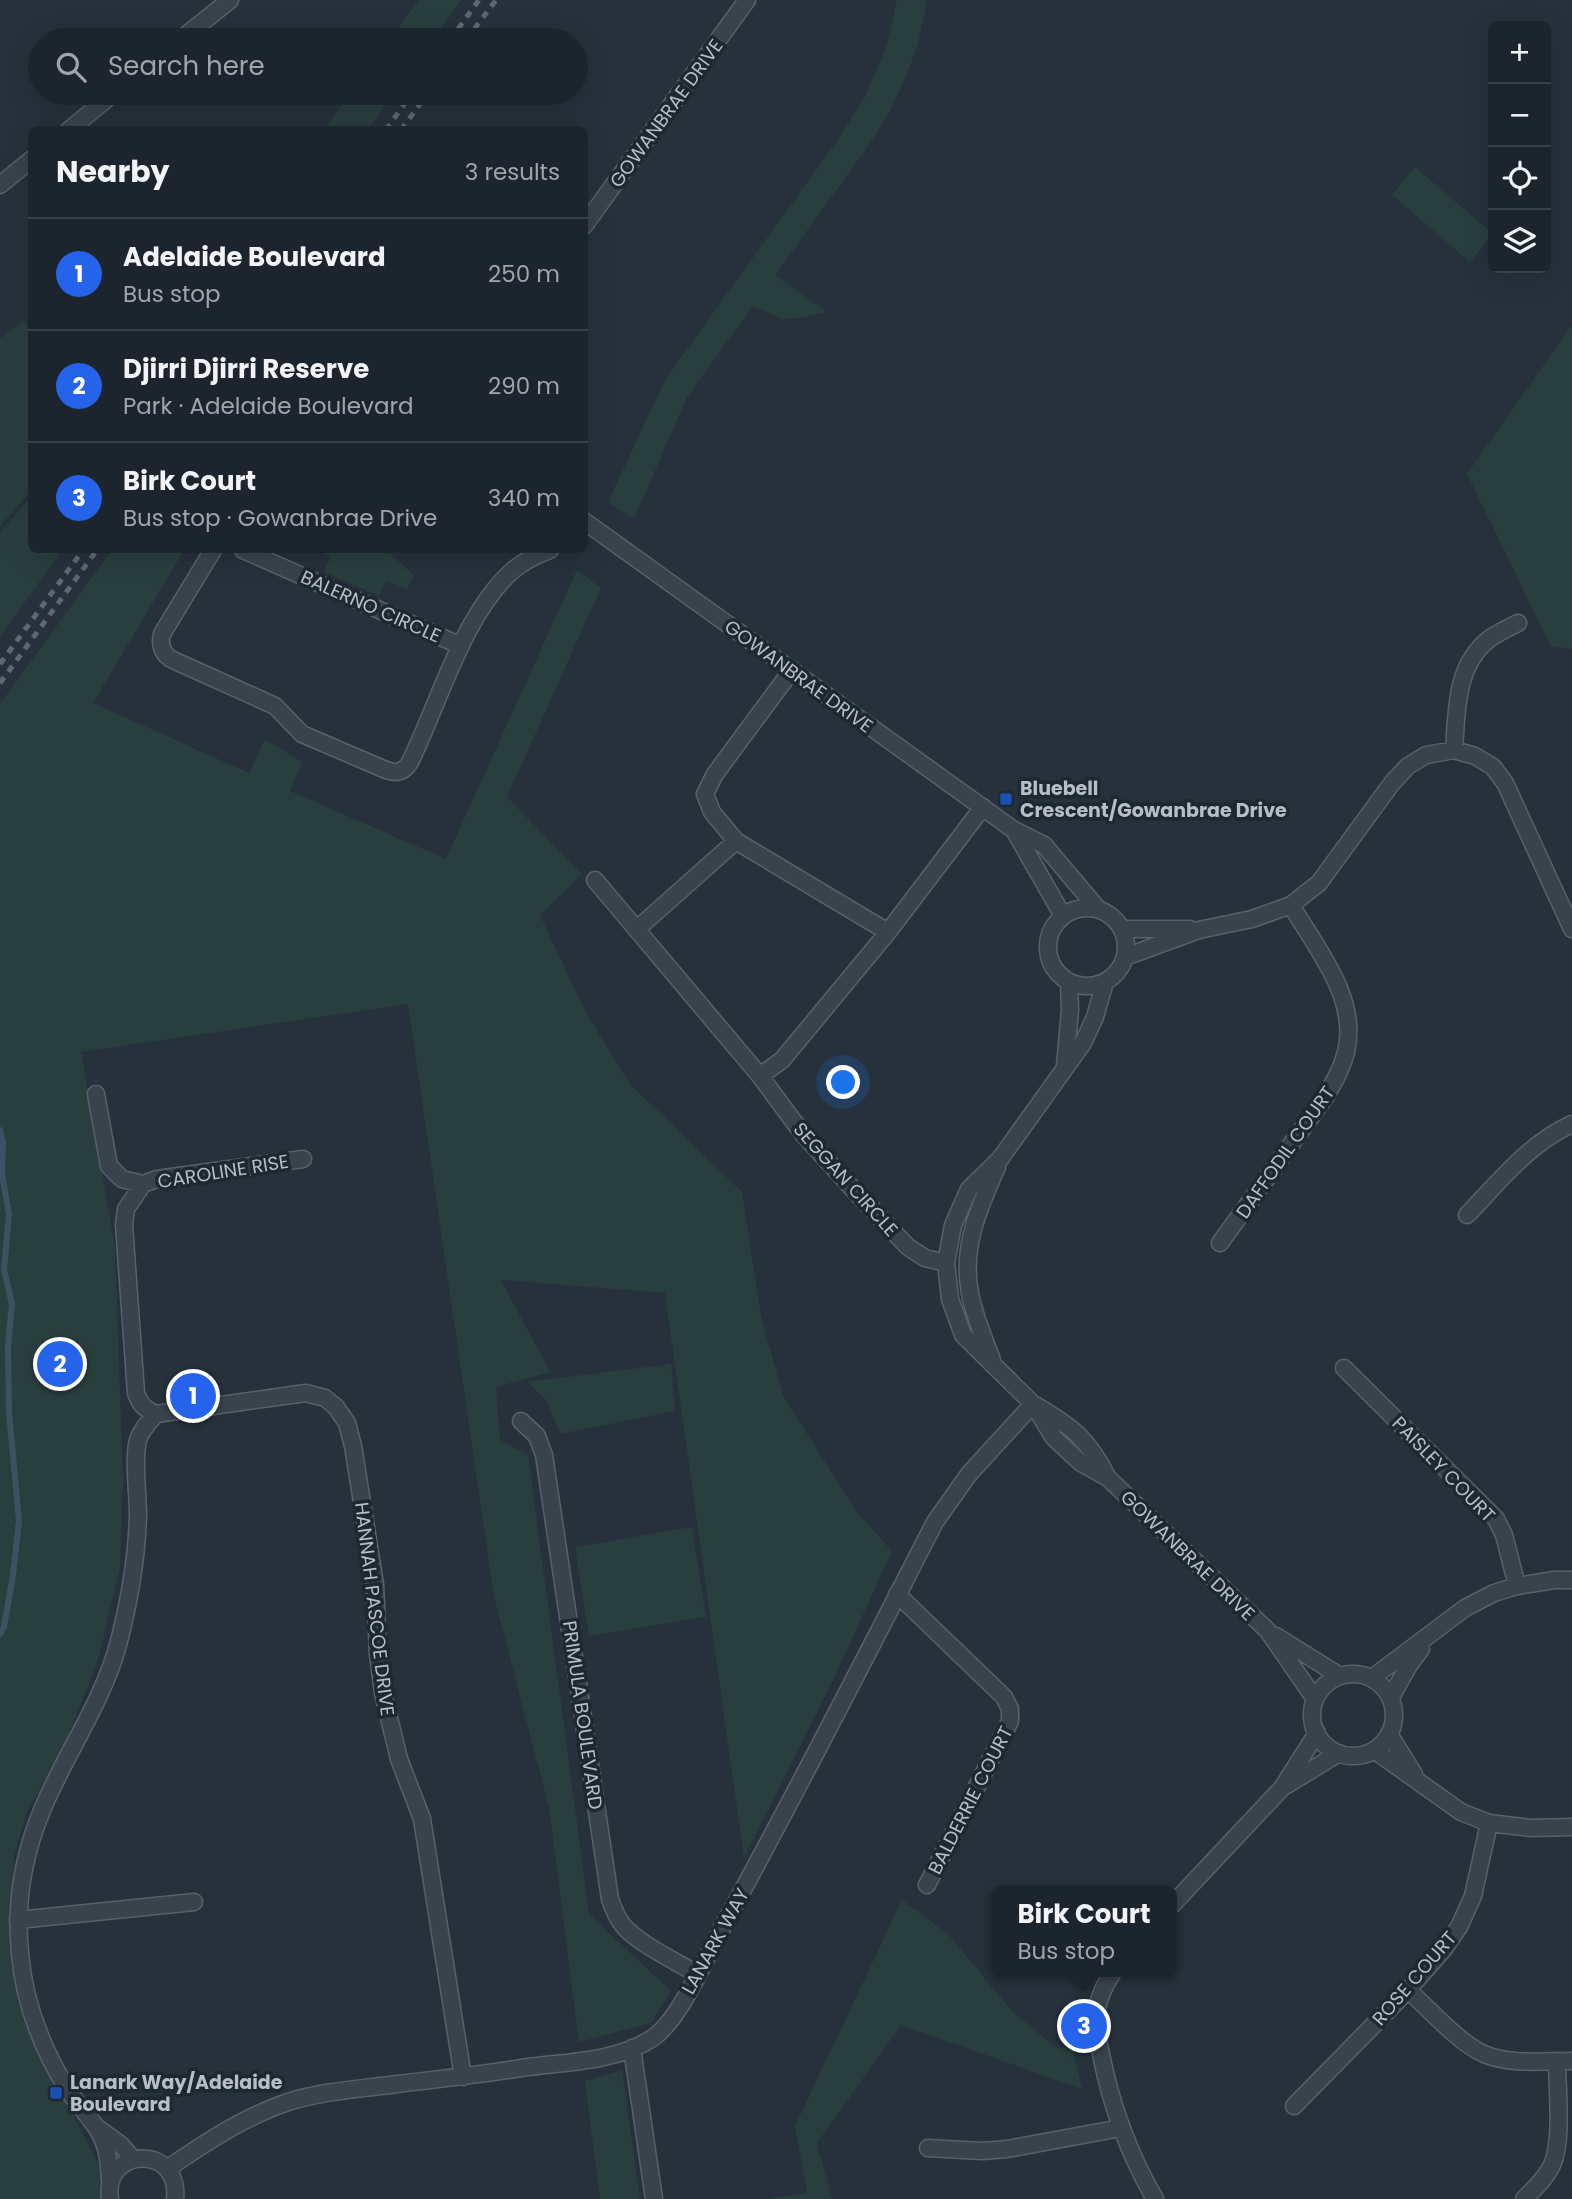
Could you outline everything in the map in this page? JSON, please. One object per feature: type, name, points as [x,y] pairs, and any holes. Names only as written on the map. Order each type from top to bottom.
[{"type":"street","points":[[195,28],[230,0]]},
{"type":"street","name":"GOWANBRAE DRIVE","points":[[588,220],[747,0]]},
{"type":"street","points":[[74,126],[99,105]]},
{"type":"street","points":[[0,185],[28,162]]},
{"type":"street","name":"GOWANBRAE DRIVE","points":[[588,528],[792,670],[1014,830],[1044,845],[1098,909]]},
{"type":"street","name":"BALERNO CIRCLE","points":[[211,553],[162,634],[161,644],[166,655],[275,706],[302,734],[386,770],[401,771],[410,762],[461,646],[485,603],[504,579],[528,559],[543,553]]},
{"type":"street","name":"BALERNO CIRCLE","points":[[250,553],[461,646]]},
{"type":"street","points":[[1454,750],[1459,691],[1474,653],[1490,638],[1518,623]]},
{"type":"street","points":[[792,670],[715,774],[705,794],[712,812],[736,841],[888,932]]},
{"type":"street","points":[[1125,957],[1199,930],[1252,919],[1291,905],[1319,883],[1392,783],[1408,766],[1426,755],[1454,750],[1475,756],[1493,767],[1504,783],[1572,929]]},
{"type":"street","points":[[761,1076],[782,1060],[888,932],[983,807]]},
{"type":"street","name":"GOWANBRAE DRIVE","points":[[1014,830],[1063,916]]},
{"type":"street","points":[[638,929],[736,841]]},
{"type":"street","name":"SEGGAN CIRCLE","points":[[595,880],[761,1076],[803,1134],[908,1247],[925,1258],[946,1263]]},
{"type":"street","name":"DAFFODIL COURT","points":[[1220,1243],[1326,1096],[1339,1073],[1346,1052],[1349,1031],[1338,985],[1291,905]]},
{"type":"street","points":[[1086,907],[1098,909],[1108,913],[1122,929],[1127,948],[1125,957],[1121,967],[1105,982],[1081,986],[1059,975],[1049,956],[1050,933],[1055,923],[1063,916],[1086,907]]},
{"type":"street","points":[[1122,929],[1199,930]]},
{"type":"street","name":"GOWANBRAE DRIVE","points":[[1064,1068],[1070,1010],[1069,982]]},
{"type":"street","name":"GOWANBRAE DRIVE","points":[[1105,982],[1095,1017],[1083,1043],[1000,1158],[969,1189],[953,1225],[946,1263],[950,1299],[963,1335],[1032,1404],[1054,1438],[1081,1463],[1108,1478],[1268,1631],[1315,1699]]},
{"type":"street","points":[[96,1094],[109,1166],[122,1179],[143,1184],[127,1209],[124,1225],[136,1393],[146,1410],[156,1414],[145,1426],[138,1440],[135,1553],[118,1646],[99,1694],[43,1808],[28,1849],[20,1883],[18,1920],[23,1976],[30,2010],[43,2045],[68,2089],[97,2127],[106,2148],[110,2199]]},
{"type":"street","points":[[1467,1215],[1530,1149],[1550,1134],[1572,1124]]},
{"type":"street","name":"GOWANBRAE DRIVE","points":[[994,1364],[970,1292],[968,1268],[970,1238],[978,1210],[1000,1158]]},
{"type":"street","name":"CAROLINE RISE","points":[[143,1184],[157,1179],[303,1159]]},
{"type":"street","name":"PAISLEY COURT","points":[[1344,1368],[1496,1519],[1511,1557],[1517,1586]]},
{"type":"street","name":"HANNAH PASCOE DRIVE","points":[[156,1414],[306,1393],[325,1398],[339,1410],[347,1423],[354,1446],[375,1584],[377,1642],[383,1693],[399,1759],[422,1819],[463,2077]]},
{"type":"street","name":"LANARK WAY","points":[[167,2169],[223,2132],[258,2114],[290,2102],[326,2093],[601,2057],[632,2048],[652,2038],[665,2027],[771,1839],[947,1502],[1032,1404]]},
{"type":"street","name":"PRIMULA BOULEVARD","points":[[521,1421],[537,1436],[544,1455],[610,1899],[624,1927],[697,1974]]},
{"type":"street","points":[[1372,1678],[1465,1608],[1494,1593],[1517,1586],[1572,1580]]},
{"type":"street","name":"BALDERRIE COURT","points":[[897,1594],[1003,1697],[1010,1709],[1010,1721],[927,1885]]},
{"type":"street","name":"GOWANBRAE DRIVE","points":[[1268,1631],[1340,1676]]},
{"type":"street","points":[[1391,1697],[1409,1665],[1433,1634]]},
{"type":"street","points":[[1356,1674],[1372,1678],[1391,1697],[1394,1716],[1389,1734],[1374,1750],[1356,1756],[1339,1753],[1330,1748],[1317,1734],[1313,1723],[1315,1699],[1321,1689],[1340,1676],[1356,1674]]},
{"type":"street","points":[[1177,1899],[1282,1788],[1317,1734]]},
{"type":"street","points":[[1389,1734],[1418,1781]]},
{"type":"street","points":[[1374,1750],[1461,1812],[1489,1823],[1531,1828],[1572,1827]]},
{"type":"street","points":[[1282,1788],[1339,1753]]},
{"type":"street","name":"ROSE COURT","points":[[1294,2106],[1408,1990],[1459,1927],[1473,1896],[1489,1823]]},
{"type":"street","points":[[18,1920],[194,1902]]},
{"type":"street","points":[[1110,1977],[1097,2003],[1095,2025],[1104,2070],[1121,2128],[1142,2177],[1155,2199]]},
{"type":"street","points":[[1408,1990],[1469,2046],[1486,2055],[1525,2061],[1564,2061],[1558,2143],[1553,2164],[1541,2182],[1524,2199]]},
{"type":"street","points":[[632,2048],[654,2199]]},
{"type":"street","points":[[97,2127],[121,2145],[132,2159]]},
{"type":"street","points":[[928,2148],[982,2151],[1007,2149],[1121,2128]]},
{"type":"street","points":[[110,2180],[116,2171],[132,2159],[151,2159],[167,2169],[173,2178],[175,2199]]},
{"type":"green space","points":[[419,0],[461,0],[441,28],[398,28]]},
{"type":"green space","points":[[897,0],[927,0],[918,44],[905,79],[889,113],[869,145],[775,275],[827,312],[782,319],[753,306],[687,397],[634,519],[608,502],[665,380],[839,138],[866,95],[887,44]]},
{"type":"green space","points":[[342,105],[386,105],[370,126],[326,126]]},
{"type":"green space","points":[[1415,167],[1488,230],[1488,240],[1470,262],[1392,195]]},
{"type":"green space","points":[[24,320],[28,324],[28,494],[0,526],[0,339]]},
{"type":"green space","points":[[1572,325],[1572,649],[1551,646],[1467,474]]},
{"type":"green space","points":[[28,500],[28,553],[61,553],[0,636],[0,532]]},
{"type":"green space","points":[[110,553],[182,553],[93,703],[249,773],[265,739],[302,762],[290,791],[446,859],[577,570],[601,588],[507,797],[582,874],[540,915],[586,1013],[630,1084],[742,1192],[761,1316],[783,1396],[857,1512],[892,1551],[836,1674],[744,1858],[665,1293],[501,1280],[550,1372],[496,1387],[500,1440],[528,1455],[589,1914],[671,1991],[651,2023],[579,2042],[549,1807],[494,1597],[408,1004],[81,1052],[115,1247],[123,1481],[120,1567],[98,1661],[61,1753],[27,1812],[14,1857],[12,1915],[62,2093],[103,2173],[112,2199],[0,2199],[0,704]]},
{"type":"green space","points":[[322,553],[389,553],[414,575],[407,590],[386,580],[379,596],[324,572],[331,556]]},
{"type":"green space","points":[[671,1364],[675,1411],[560,1434],[547,1401],[527,1382]]},
{"type":"green space","points":[[692,1527],[706,1617],[589,1636],[575,1547]]},
{"type":"green space","points":[[902,1900],[948,1934],[1012,2011],[1055,2047],[1073,2049],[1082,2089],[901,2025],[817,2143],[832,2199],[769,2199],[807,2192],[795,2126]]},
{"type":"green space","points":[[622,2070],[640,2199],[600,2199],[585,2081]]},
{"type":"waterway","points":[[0,1130],[3,1143],[2,1174],[9,1214],[4,1270],[12,1304],[8,1346],[9,1412],[19,1521],[13,1575],[4,1627],[0,1634]]},
{"type":"railway","points":[[459,28],[479,0]]},
{"type":"railway","points":[[475,28],[496,0]]},
{"type":"railway","points":[[389,126],[404,105]]},
{"type":"railway","points":[[404,126],[419,105]]},
{"type":"railway","points":[[0,664],[81,553]]},
{"type":"railway","points":[[0,683],[95,553]]},
{"type":"place","name":"Bluebell Crescent/Gowanbrae Drive","points":[[1006,799]]},
{"type":"place","name":"Djirri Djirri Reserve","points":[[60,1364]]},
{"type":"place","name":"Adelaide Boulevard","points":[[193,1396]]},
{"type":"place","name":"Birk Court","points":[[1084,2026]]},
{"type":"place","name":"Lanark Way/Adelaide Boulevard","points":[[56,2093]]}]
